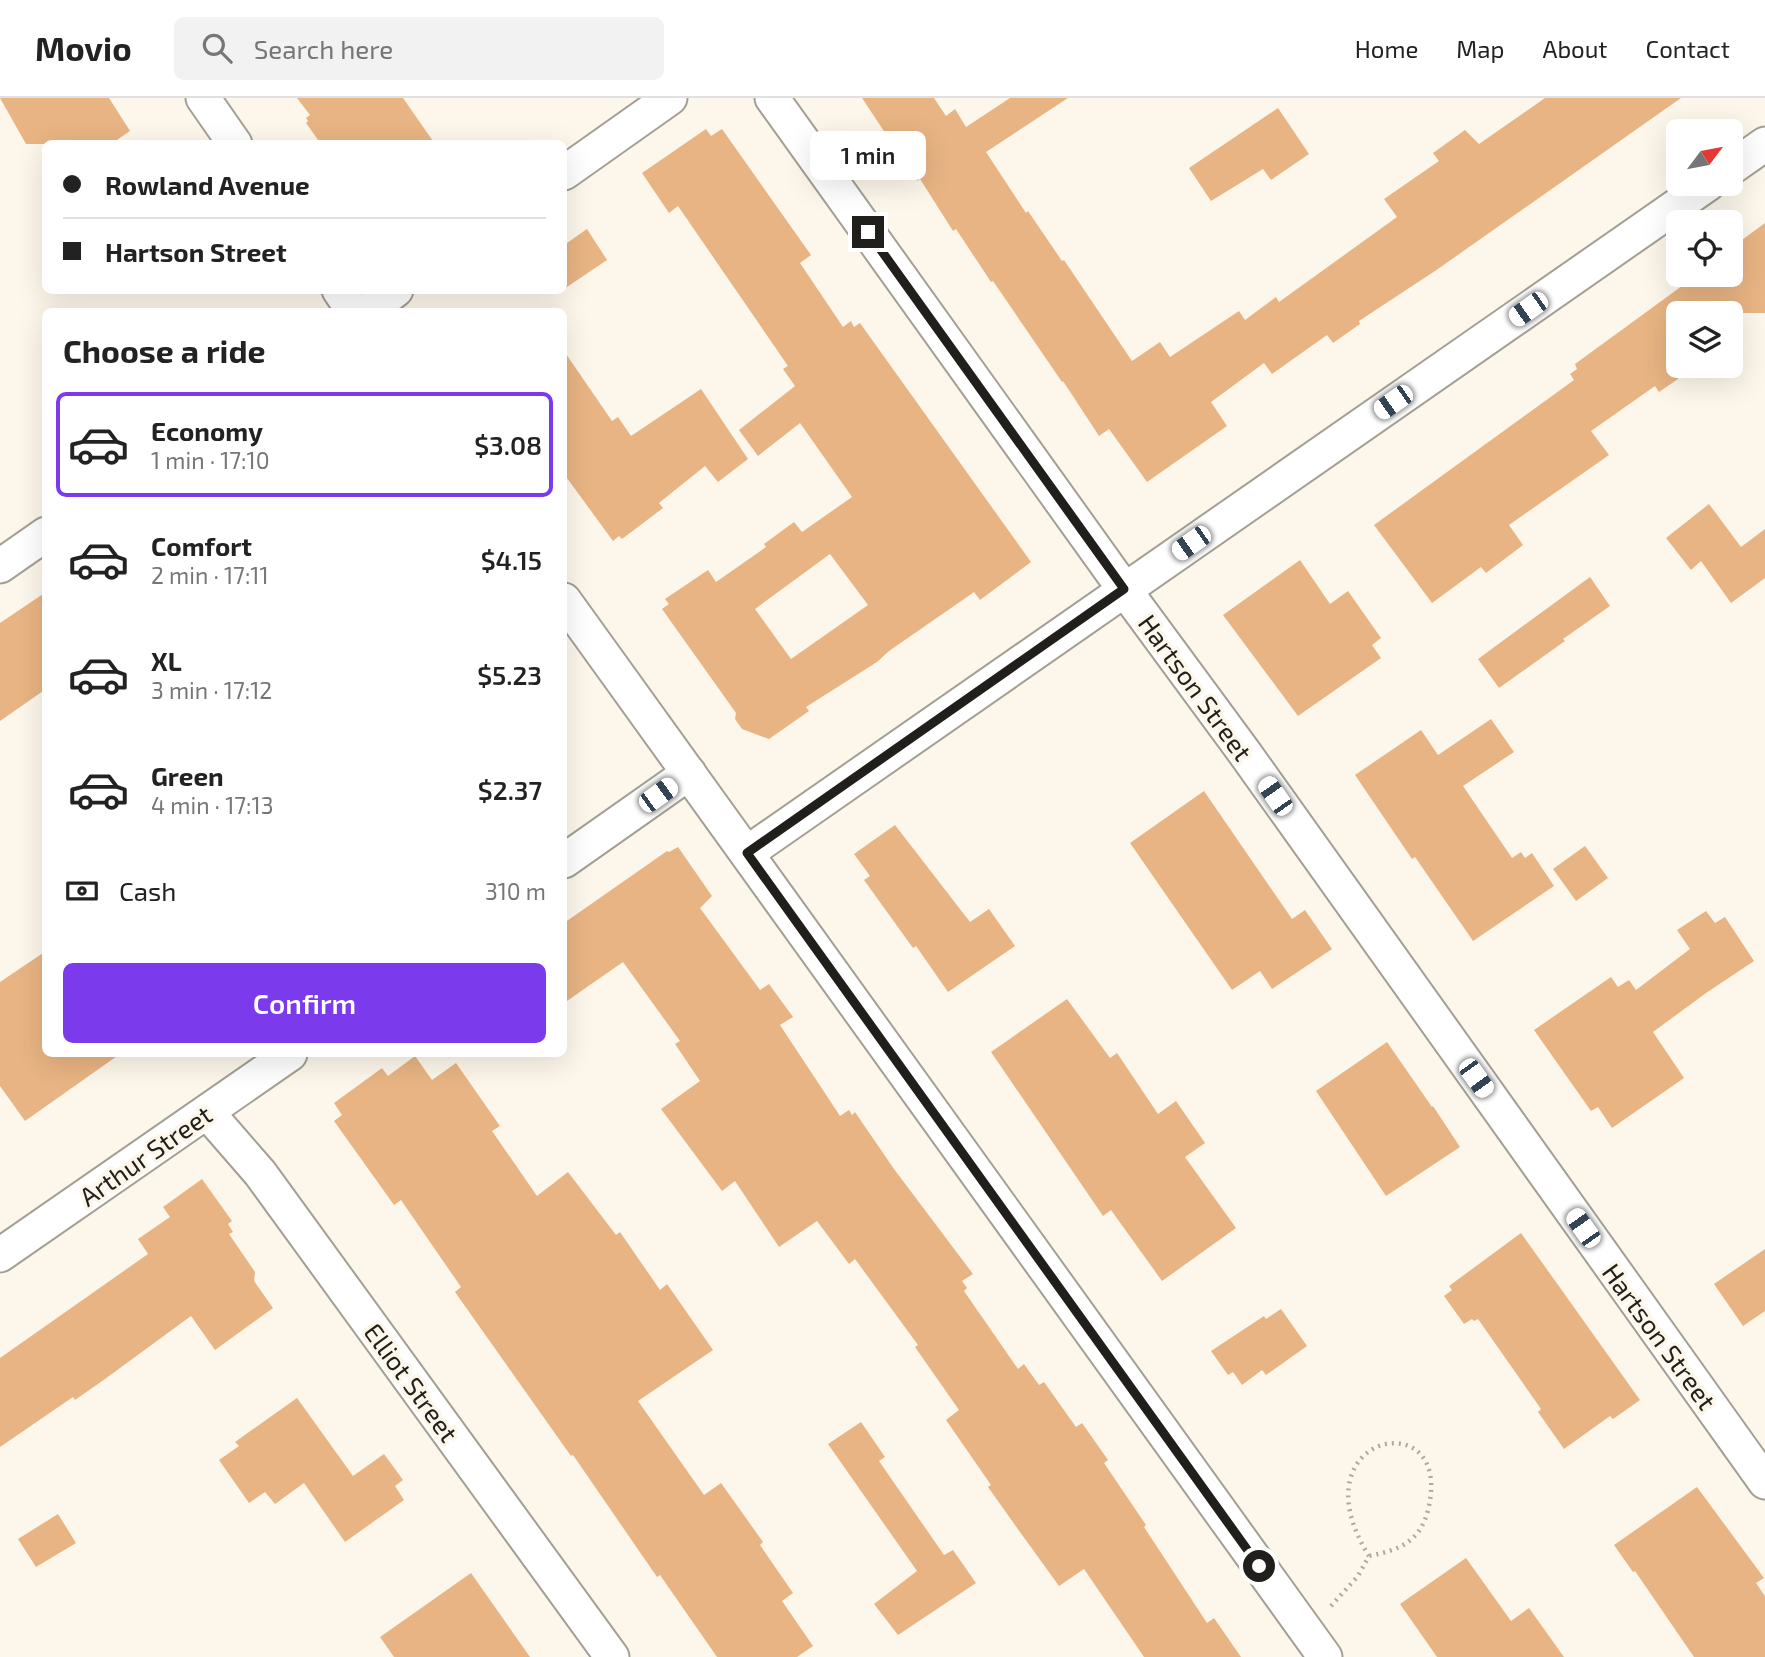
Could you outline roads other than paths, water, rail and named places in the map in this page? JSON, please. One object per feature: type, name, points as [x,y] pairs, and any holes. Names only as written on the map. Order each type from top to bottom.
[{"type":"street","points":[[203,98],[232,140]]},
{"type":"street","points":[[567,171],[670,98]]},
{"type":"street","name":"Hartson Street","points":[[772,98],[1252,763],[1765,1482]]},
{"type":"street","points":[[1743,160],[1765,144]]},
{"type":"street","points":[[747,853],[1691,196]]},
{"type":"street","points":[[371,308],[391,294]]},
{"type":"street","points":[[0,566],[42,537]]},
{"type":"street","points":[[567,604],[1315,1644]]},
{"type":"street","points":[[567,859],[689,773]]},
{"type":"street","name":"Arthur Street","points":[[0,1255],[286,1057]]},
{"type":"street","name":"Elliot Street","points":[[207,1112],[260,1174],[612,1657]]}]
